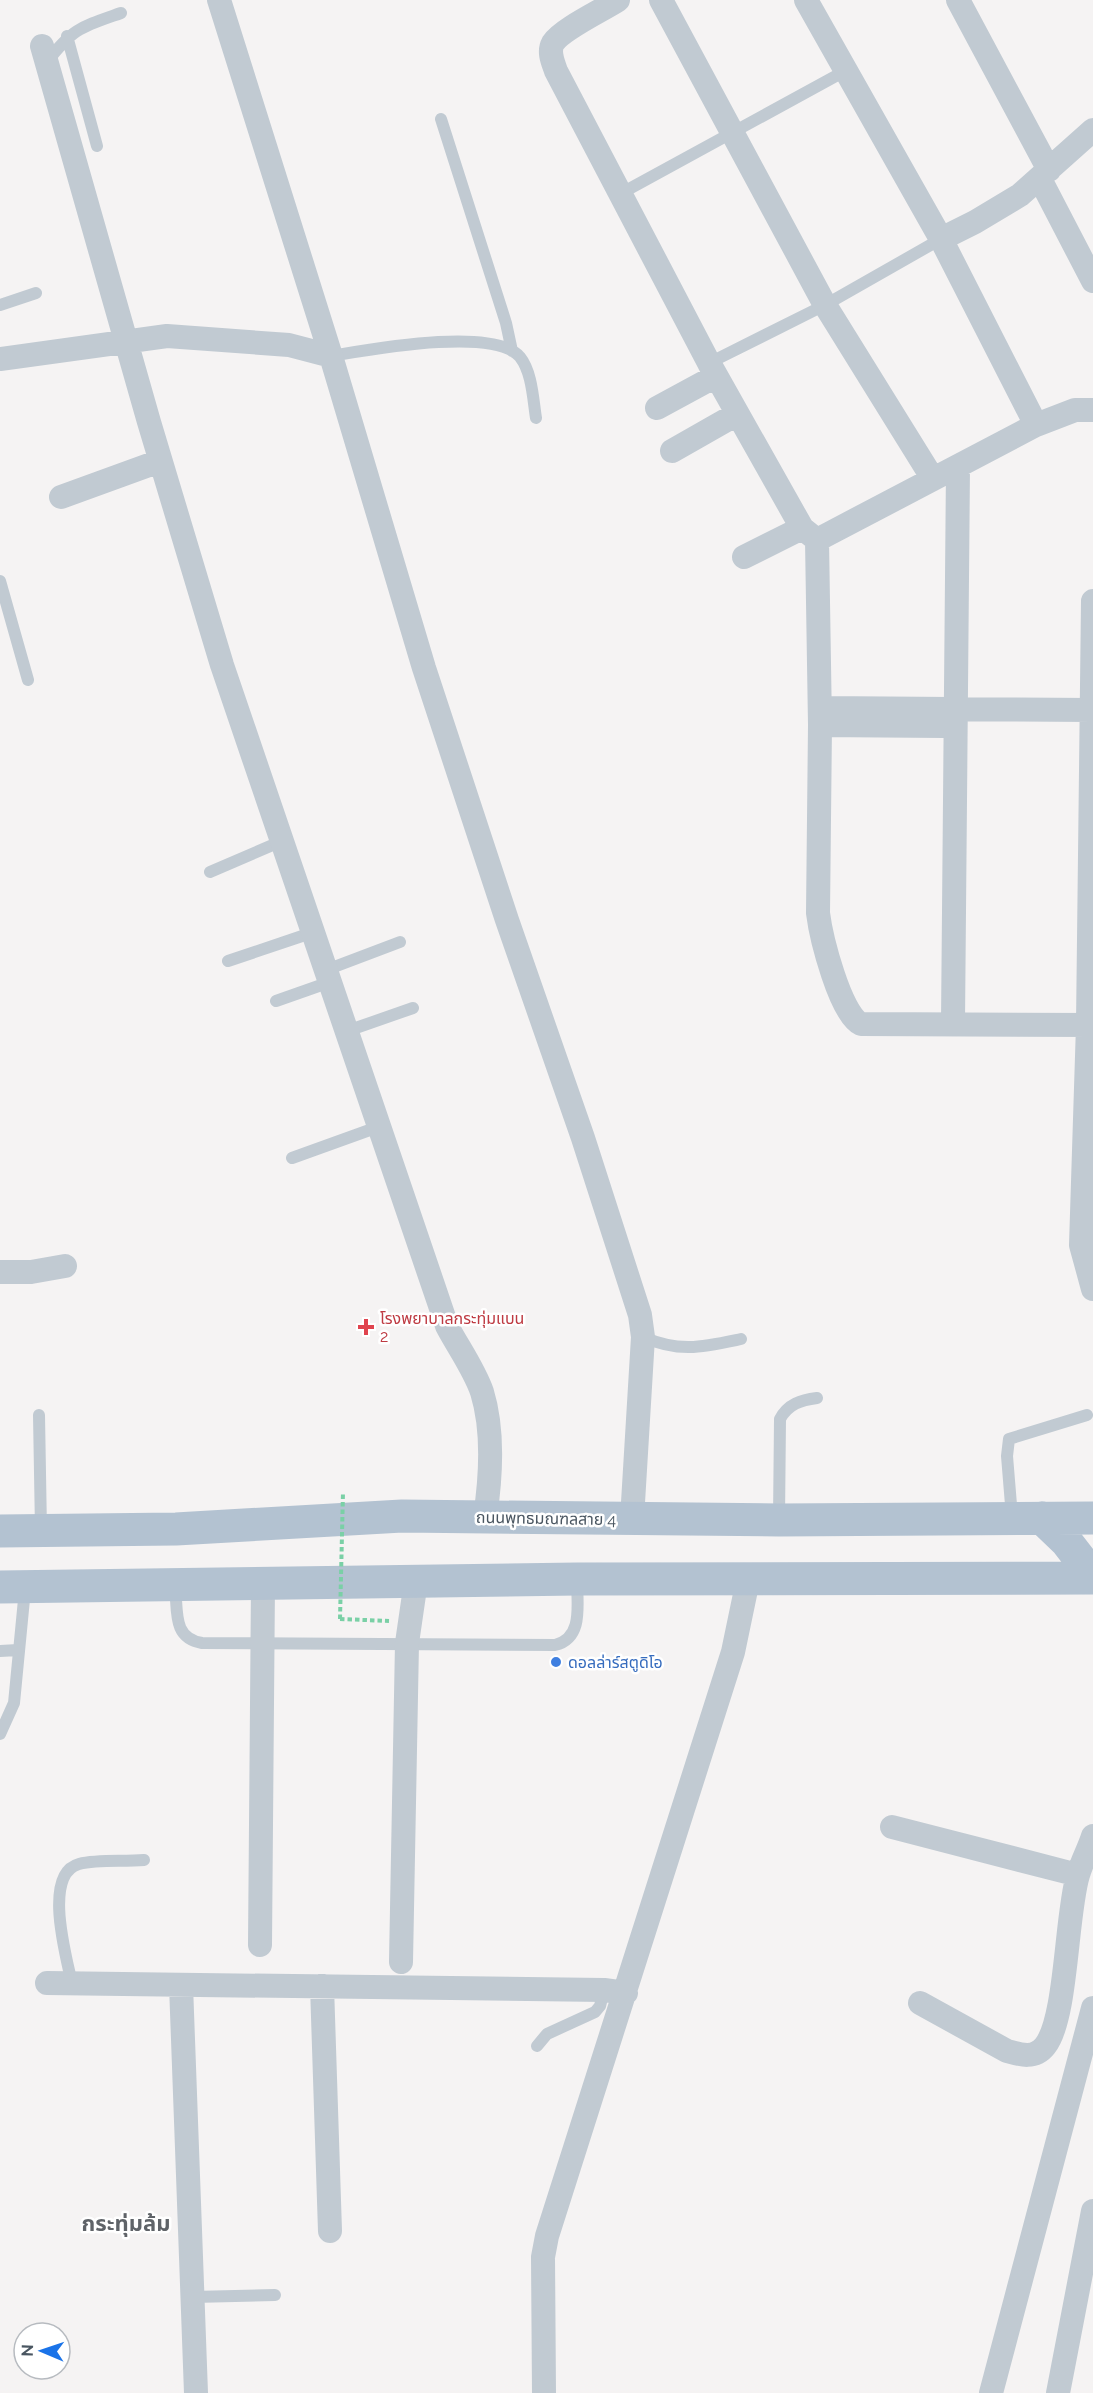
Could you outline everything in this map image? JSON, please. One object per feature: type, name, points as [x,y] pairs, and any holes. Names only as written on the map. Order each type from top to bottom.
[{"type":"main road","name":"ถนนพุทธมณฑลสาย 4","points":[[0,1531],[176,1529],[402,1516],[779,1520],[1093,1518]]},
{"type":"main road","points":[[1027,1518],[1066,1541],[1093,1577]]},
{"type":"main road","points":[[13,1587],[577,1579],[1009,1580],[1093,1577]]},
{"type":"street","points":[[219,0],[331,356],[424,668],[507,920],[583,1138],[640,1315],[643,1337],[632,1519]]},
{"type":"street","points":[[618,0],[563,34],[553,44],[551,57],[618,195],[713,370],[810,534],[820,716],[818,913],[820,932],[849,1014],[861,1023],[1091,1025]]},
{"type":"street","points":[[661,0],[825,305],[933,479]]},
{"type":"street","points":[[806,0],[941,239],[1036,425]]},
{"type":"street","points":[[958,0],[1045,174],[1093,281]]},
{"type":"street","points":[[44,55],[160,461],[222,665],[447,1326],[482,1392],[489,1443],[489,1495],[485,1517]]},
{"type":"street","points":[[941,239],[1002,206],[1045,174],[1093,130]]},
{"type":"street","points":[[0,359],[167,336],[289,345],[331,356]]},
{"type":"street","points":[[657,408],[713,370]]},
{"type":"street","points":[[744,557],[810,534],[933,479],[1036,425],[1075,410],[1093,410]]},
{"type":"street","points":[[672,451],[737,414]]},
{"type":"street","points":[[61,497],[160,461]]},
{"type":"street","points":[[953,1023],[958,467]]},
{"type":"street","points":[[1093,601],[1091,1025],[1081,1245],[1093,1289]]},
{"type":"street","points":[[820,716],[1092,718]]},
{"type":"street","points":[[0,1272],[31,1272],[65,1266]]},
{"type":"street","points":[[544,2393],[543,2268],[547,2236],[615,1991],[733,1652],[748,1580]]},
{"type":"street","points":[[401,1962],[409,1633],[416,1581]]},
{"type":"street","points":[[260,1946],[263,1583]]},
{"type":"street","points":[[892,1827],[1078,1875]]},
{"type":"street","points":[[920,2003],[1007,2051],[1034,2055],[1044,2048],[1051,2036],[1058,2003],[1078,1875],[1093,1836]]},
{"type":"street","points":[[47,1983],[615,1991]]},
{"type":"street","points":[[181,1985],[196,2393]]},
{"type":"street","points":[[322,1986],[330,2231]]},
{"type":"street","points":[[991,2393],[1093,2008]]},
{"type":"street","points":[[1058,2393],[1093,2211]]},
{"type":"lane","points":[[44,55],[83,26],[121,13]]},
{"type":"lane","points":[[67,36],[97,146]]},
{"type":"lane","points":[[618,195],[734,134],[845,71]]},
{"type":"lane","points":[[441,119],[506,323],[512,351]]},
{"type":"lane","points":[[713,370],[941,239]]},
{"type":"lane","points":[[0,305],[36,293]]},
{"type":"lane","points":[[331,356],[418,342],[489,344],[512,351],[525,364],[536,418]]},
{"type":"lane","points":[[0,581],[28,680]]},
{"type":"lane","points":[[210,873],[282,841]]},
{"type":"lane","points":[[228,961],[314,932]]},
{"type":"lane","points":[[276,1001],[400,942]]},
{"type":"lane","points":[[347,1031],[413,1008]]},
{"type":"lane","points":[[292,1158],[378,1127]]},
{"type":"lane","points":[[643,1337],[663,1345],[694,1349],[741,1339]]},
{"type":"lane","points":[[779,1520],[780,1419],[785,1410],[800,1401],[817,1398]]},
{"type":"lane","points":[[1027,1518],[1006,1456],[1009,1439],[1087,1414]]},
{"type":"lane","points":[[39,1415],[41,1531]]},
{"type":"lane","points":[[175,1585],[180,1632],[189,1641],[202,1644],[263,1643],[409,1633],[555,1645],[565,1643],[572,1635],[577,1620],[577,1579]]},
{"type":"lane","points":[[0,1734],[14,1703],[18,1650],[13,1587]]},
{"type":"lane","points":[[0,1651],[18,1650]]},
{"type":"lane","points":[[0,1704],[14,1703]]},
{"type":"lane","points":[[72,1984],[59,1900],[60,1884],[65,1873],[77,1864],[144,1860]]},
{"type":"lane","points":[[537,2046],[547,2034],[595,2012],[615,1991]]},
{"type":"lane","points":[[193,2297],[275,2295]]},
{"type":"path","points":[[343,1492],[340,1619],[409,1633]]},
{"type":"place","name":"โรงพยาบาลกระทุ่มแบน 2","points":[[366,1327]]},
{"type":"place","name":"ดอลล่าร์สตูดิโอ","points":[[556,1662]]},
{"type":"district","name":"กระทุ่มล้ม","points":[[126,2223]]}]
